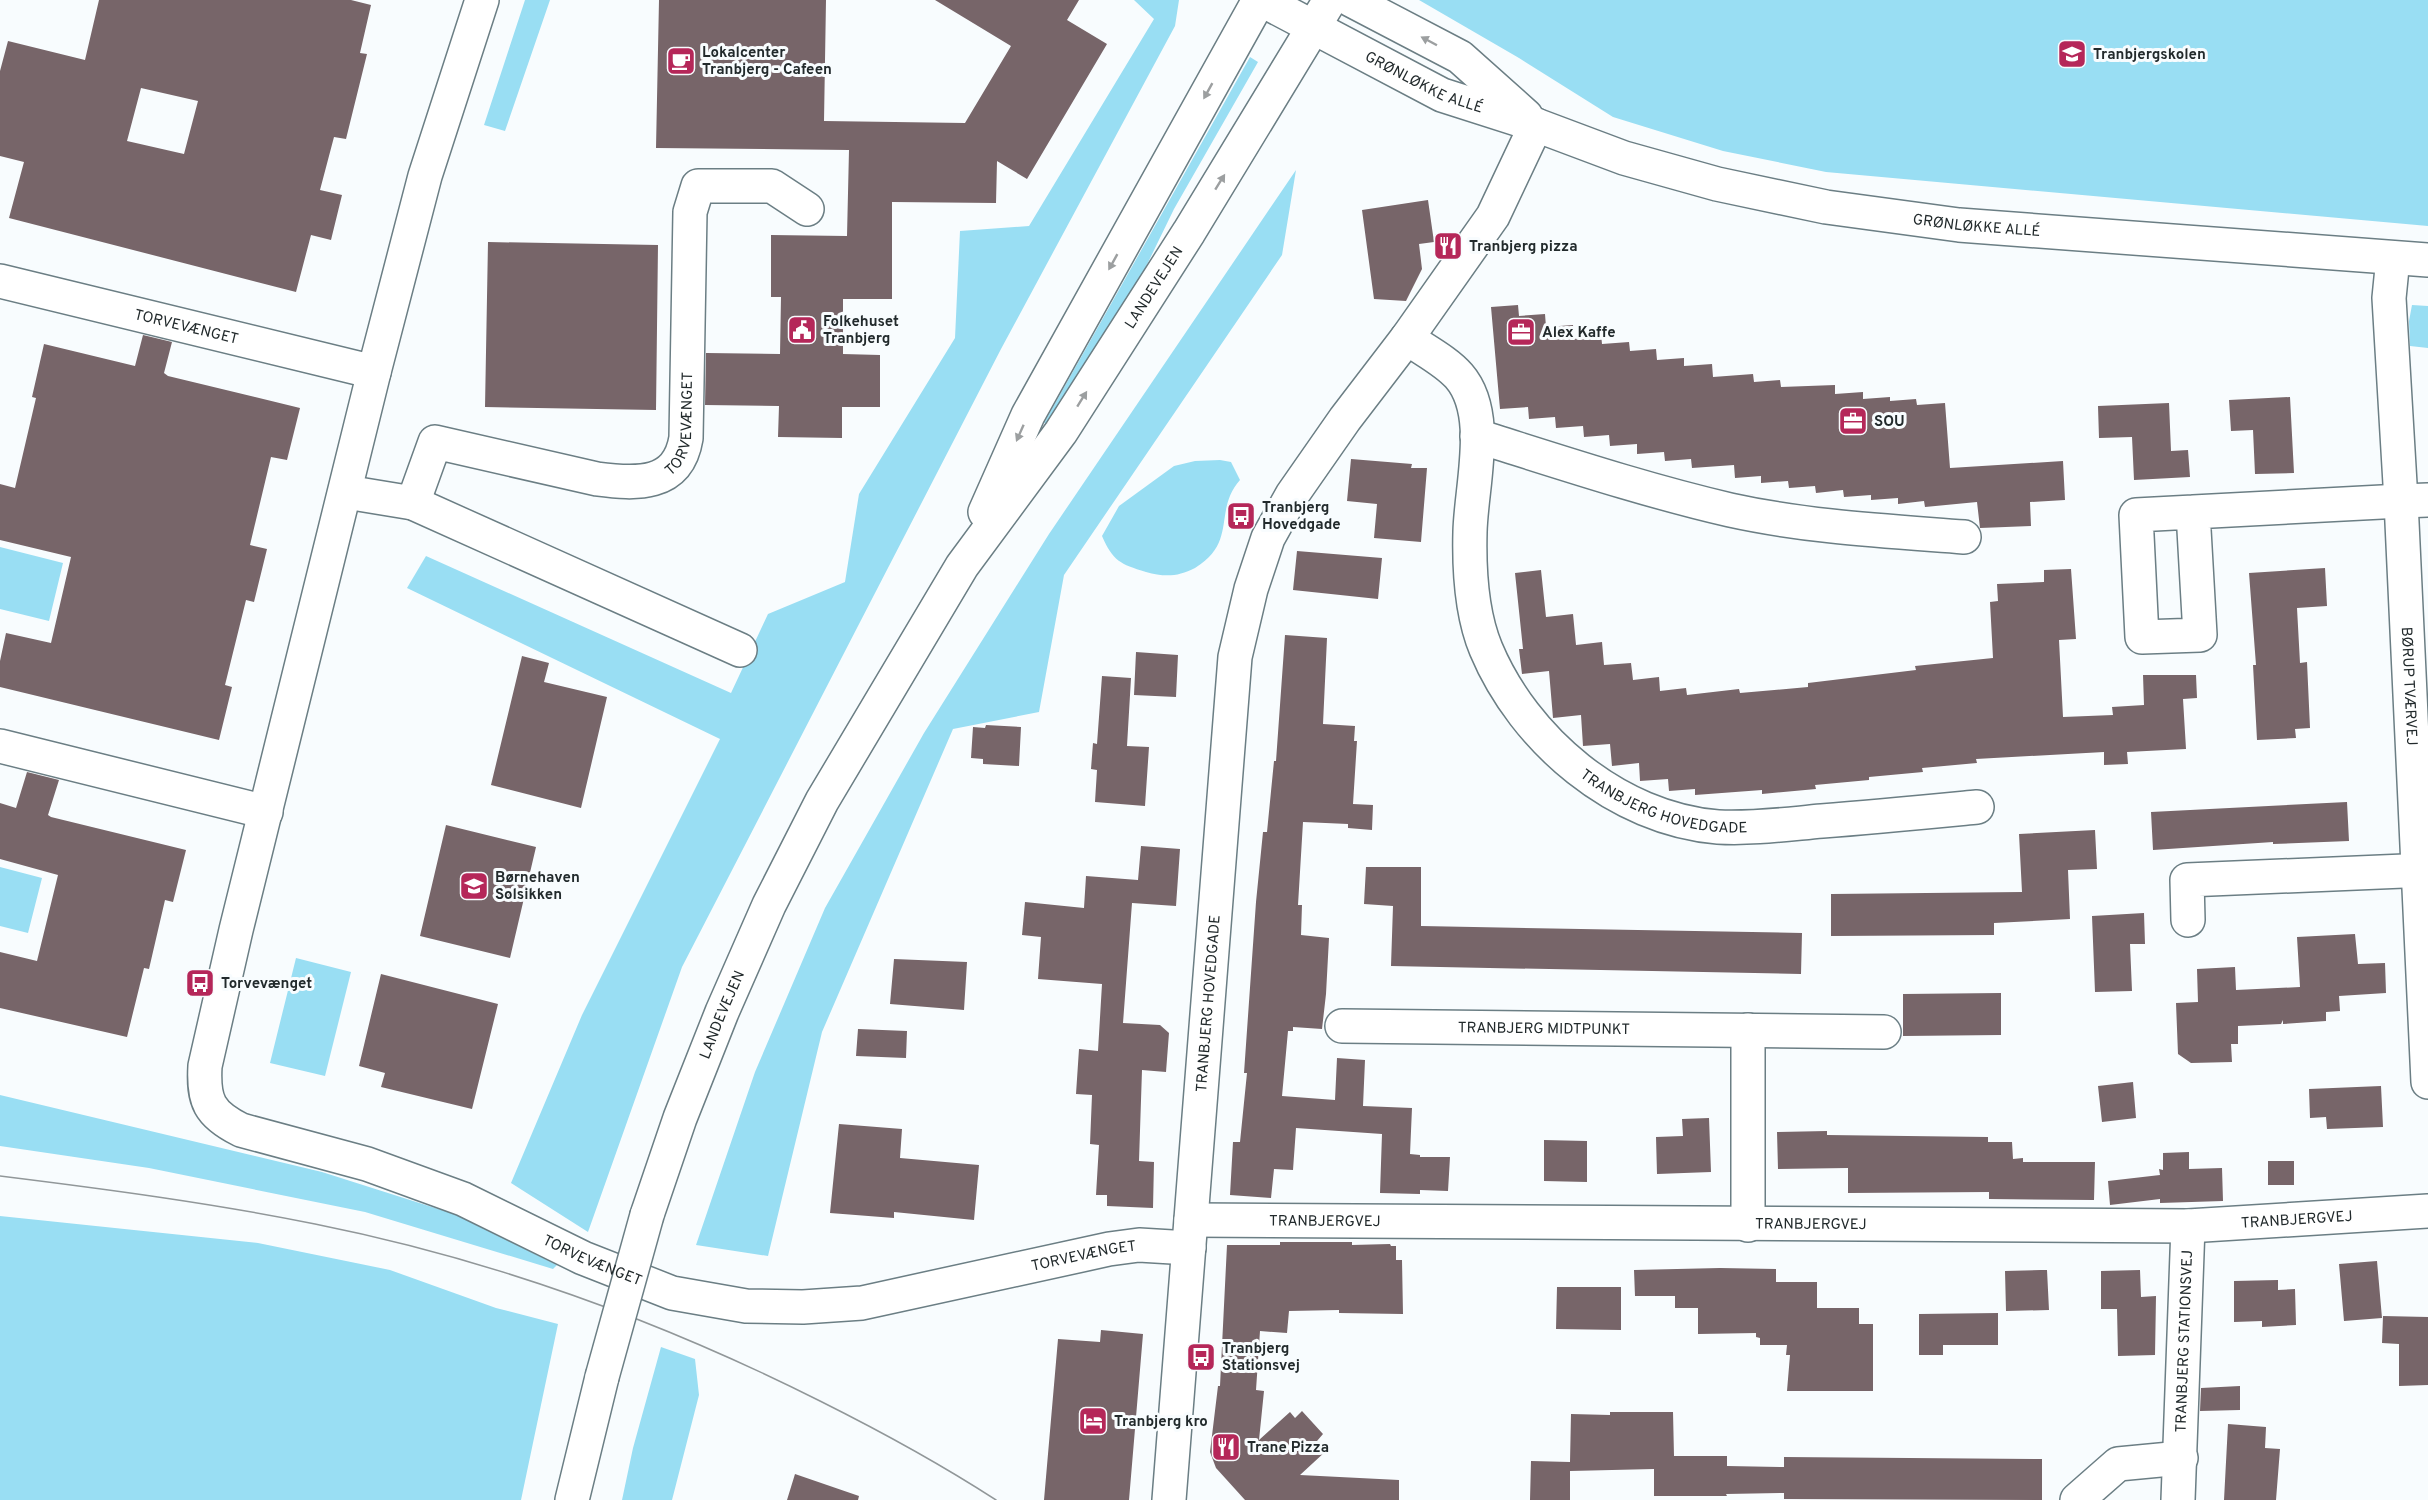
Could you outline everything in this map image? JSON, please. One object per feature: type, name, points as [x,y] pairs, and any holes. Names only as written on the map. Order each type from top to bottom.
[{"type":"street","name":"TORVEVÆNGET","points":[[482,0],[425,177],[374,372],[236,930],[205,1066],[204,1089],[211,1109],[224,1122],[241,1130],[367,1164],[463,1198],[583,1258],[672,1293],[746,1306],[803,1308],[862,1303],[1109,1248],[1139,1245],[1190,1234]]},
{"type":"street","name":"GRØNLØKKE ALLÉ","points":[[1261,0],[1442,95],[1536,125],[1624,158],[1717,184],[1826,207],[1959,225],[2428,261]]},
{"type":"street","name":"LANDEVEJEN","points":[[962,566],[1028,415],[1261,0]]},
{"type":"street","name":"LANDEVEJEN","points":[[572,1500],[602,1377],[647,1215],[680,1118],[722,1012],[769,905],[822,801],[962,566],[1061,432],[1189,232],[1330,0]]},
{"type":"street","name":"GRØNLØKKE ALLÉ","points":[[1351,0],[1460,57],[1536,125]]},
{"type":"street","name":"TRANBJERG HOVEDGADE","points":[[1169,1500],[1235,657],[1251,588],[1268,538],[1292,495],[1493,216],[1536,125]]},
{"type":"street","name":"TORVEVÆNGET","points":[[413,503],[435,442],[623,483],[648,481],[667,474],[684,452],[686,438],[690,212],[698,186],[772,186],[807,209]]},
{"type":"street","name":"BØRUP TVÆRVEJ","points":[[2393,258],[2389,298],[2415,501],[2428,1082]]},
{"type":"street","name":"TORVEVÆNGET","points":[[0,281],[374,372]]},
{"type":"street","name":"TRANBJERG HOVEDGADE","points":[[1407,338],[1458,376],[1471,395],[1477,419],[1470,532],[1477,618],[1485,648],[1500,678],[1526,716],[1564,758],[1594,782],[1622,799],[1650,811],[1716,827],[1760,827],[1977,807]]},
{"type":"street","points":[[1477,436],[1609,477],[1732,510],[1858,529],[1965,537]]},
{"type":"street","points":[[346,492],[413,503],[740,650]]},
{"type":"street","points":[[2193,512],[2415,501]]},
{"type":"street","points":[[0,746],[266,812]]},
{"type":"street","points":[[2188,920],[2187,880],[2423,870]]},
{"type":"street","name":"TRANBJERG MIDTPUNKT","points":[[1342,1026],[1884,1032]]},
{"type":"street","points":[[1748,1030],[1748,1225]]},
{"type":"street","name":"TRANBJERGVEJ","points":[[1190,1234],[1748,1225],[2188,1226],[2428,1211]]},
{"type":"street","name":"TRANBJERG STATIONSVEJ","points":[[2178,1500],[2188,1226]]},
{"type":"street","points":[[2077,1500],[2118,1464],[2181,1458]]},
{"type":"shaded area","points":[[525,0],[550,0],[505,131],[484,125]]},
{"type":"shaded area","points":[[1134,0],[1179,0],[1175,26],[1001,349],[682,967],[588,1232],[511,1183],[582,1015],[720,739],[407,588],[426,556],[731,693],[768,614],[845,582],[859,494],[955,338],[960,231],[1029,226],[1154,19]]},
{"type":"shaded area","points":[[1419,0],[2428,0],[2428,226],[1826,172],[1723,151],[1613,117],[1519,58]]},
{"type":"shaded area","points":[[1250,57],[1258,62],[1174,209],[1140,279],[1048,424],[1044,423]]},
{"type":"shaded area","points":[[1296,170],[1282,255],[1064,575],[1039,712],[953,729],[822,1032],[768,1256],[696,1245],[755,1072],[825,908],[924,733],[1049,534]]},
{"type":"shaded area","points":[[2412,305],[2428,306],[2428,348],[2410,346],[2409,321]]},
{"type":"shaded area","points":[[1195,461],[1231,462],[1240,480],[1232,491],[1228,503],[1221,537],[1208,558],[1189,571],[1177,575],[1159,575],[1130,567],[1114,556],[1102,536],[1119,506],[1174,466]]},
{"type":"shaded area","points":[[0,547],[63,563],[49,621],[0,609]]},
{"type":"shaded area","points":[[0,867],[42,878],[28,933],[0,926]]},
{"type":"shaded area","points":[[296,958],[351,972],[325,1076],[270,1063]]},
{"type":"shaded area","points":[[0,1095],[322,1172],[454,1214],[557,1265],[553,1269],[365,1212],[149,1168],[0,1146]]},
{"type":"shaded area","points":[[0,1216],[258,1243],[390,1270],[496,1308],[558,1324],[521,1500],[0,1500]]},
{"type":"shaded area","points":[[661,1347],[695,1359],[699,1395],[672,1500],[622,1500],[633,1448]]},
{"type":"building","points":[[99,0],[351,0],[371,5],[360,53],[367,54],[346,139],[334,137],[320,190],[342,195],[331,240],[311,235],[296,292],[9,218],[24,162],[0,156],[0,71],[8,41],[85,60]],"holes":[[[141,88],[198,101],[184,154],[127,141]]]},
{"type":"building","points":[[659,0],[826,0],[824,121],[965,123],[1011,46],[935,0],[1079,0],[1067,20],[1107,44],[1027,179],[997,161],[996,203],[892,202],[892,299],[843,299],[843,354],[880,355],[880,407],[842,407],[842,438],[778,437],[779,406],[705,405],[706,353],[780,354],[781,297],[771,297],[771,235],[847,236],[849,150],[656,148]]},
{"type":"building","points":[[1428,200],[1434,242],[1419,244],[1422,269],[1406,301],[1374,299],[1362,210]]},
{"type":"building","points":[[488,242],[658,245],[656,410],[485,407]]},
{"type":"building","points":[[1518,305],[1519,316],[1545,314],[1546,327],[1573,325],[1574,336],[1601,334],[1602,344],[1629,342],[1630,351],[1656,349],[1657,360],[1684,358],[1684,366],[1712,364],[1713,377],[1753,374],[1754,382],[1780,380],[1781,387],[1835,385],[1835,394],[1863,392],[1863,399],[1890,397],[1890,401],[1916,399],[1917,405],[1945,403],[1950,468],[2063,461],[2065,500],[2030,502],[2031,526],[1980,528],[1977,502],[1925,507],[1924,501],[1898,504],[1898,498],[1871,500],[1871,495],[1844,497],[1843,490],[1816,493],[1815,486],[1789,488],[1788,481],[1761,483],[1761,476],[1735,478],[1734,465],[1692,468],[1691,459],[1665,461],[1664,452],[1637,454],[1637,444],[1610,446],[1609,435],[1584,437],[1583,426],[1556,428],[1555,417],[1529,419],[1528,407],[1500,409],[1491,307]]},
{"type":"building","points":[[143,335],[172,342],[164,373],[168,376],[300,408],[287,460],[271,457],[250,545],[267,549],[254,602],[246,600],[225,685],[232,687],[219,740],[0,687],[0,661],[6,633],[51,643],[71,557],[0,540],[0,484],[15,488],[36,398],[32,397],[44,344],[135,366]]},
{"type":"building","points":[[2290,397],[2294,473],[2255,474],[2253,430],[2231,431],[2229,400]]},
{"type":"building","points":[[2169,403],[2171,451],[2188,450],[2190,477],[2134,480],[2132,437],[2099,438],[2098,406]]},
{"type":"building","points":[[1351,459],[1412,464],[1411,468],[1427,468],[1421,542],[1374,538],[1377,504],[1347,501]]},
{"type":"building","points":[[1297,551],[1382,558],[1378,599],[1293,590]]},
{"type":"building","points":[[2325,568],[2327,606],[2297,608],[2300,663],[2307,662],[2310,728],[2295,729],[2296,738],[2257,740],[2253,665],[2256,665],[2249,573]]},
{"type":"building","points":[[2071,569],[2076,639],[2059,640],[2063,717],[2113,715],[2112,707],[2144,705],[2143,675],[2196,675],[2197,698],[2183,699],[2186,749],[2127,752],[2128,764],[2104,765],[2104,752],[1976,759],[1977,763],[1922,768],[1923,772],[1815,785],[1816,789],[1762,794],[1762,790],[1695,795],[1695,789],[1669,791],[1668,779],[1640,781],[1639,763],[1612,766],[1610,744],[1583,746],[1581,715],[1553,718],[1549,671],[1522,674],[1519,649],[1523,649],[1515,573],[1541,570],[1546,617],[1573,614],[1576,645],[1602,642],[1604,665],[1631,663],[1633,680],[1659,677],[1660,691],[1686,688],[1687,695],[1739,689],[1740,693],[1808,687],[1808,683],[1916,670],[1915,666],[1993,658],[1990,602],[1998,601],[1997,584],[2044,582],[2044,570]]},
{"type":"building","points":[[1285,635],[1327,638],[1323,724],[1355,726],[1354,741],[1357,741],[1353,804],[1373,805],[1372,830],[1348,828],[1348,824],[1303,822],[1298,905],[1302,905],[1301,935],[1329,938],[1326,994],[1322,1029],[1293,1027],[1293,1031],[1288,1031],[1282,1096],[1335,1100],[1337,1058],[1365,1060],[1363,1106],[1412,1108],[1410,1154],[1420,1155],[1420,1157],[1450,1157],[1448,1191],[1420,1190],[1420,1194],[1380,1193],[1382,1134],[1296,1128],[1293,1170],[1274,1169],[1271,1198],[1230,1195],[1233,1142],[1240,1142],[1247,1073],[1244,1073],[1256,902],[1263,832],[1267,832],[1274,761],[1276,761]]},
{"type":"building","points":[[1136,652],[1178,655],[1176,697],[1134,695]]},
{"type":"building","points":[[522,656],[549,663],[544,682],[607,697],[581,808],[491,785]]},
{"type":"building","points":[[1102,676],[1131,678],[1127,746],[1149,747],[1145,806],[1095,802],[1097,770],[1091,769],[1093,743],[1097,744]]},
{"type":"building","points":[[986,725],[1021,727],[1019,766],[983,764],[983,759],[971,758],[973,727],[985,728]]},
{"type":"building","points":[[27,772],[59,780],[48,815],[51,817],[186,850],[173,902],[165,900],[149,969],[144,968],[127,1037],[0,1008],[0,952],[37,961],[58,875],[0,859],[0,803],[16,808]]},
{"type":"building","points":[[2347,802],[2349,841],[2273,844],[2273,842],[2153,850],[2151,812]]},
{"type":"building","points":[[446,825],[536,847],[510,958],[420,936]]},
{"type":"building","points":[[2095,830],[2097,869],[2068,870],[2070,919],[1994,923],[1994,935],[1831,936],[1831,894],[2022,892],[2019,834]]},
{"type":"building","points":[[1141,846],[1180,849],[1176,906],[1132,903],[1123,1023],[1160,1025],[1169,1033],[1166,1072],[1142,1070],[1139,1161],[1154,1162],[1153,1208],[1107,1206],[1107,1195],[1096,1195],[1099,1145],[1090,1144],[1092,1095],[1076,1094],[1079,1049],[1098,1051],[1102,984],[1038,979],[1041,937],[1022,935],[1025,902],[1084,908],[1086,876],[1138,880]]},
{"type":"building","points":[[1366,867],[1421,867],[1421,926],[1802,933],[1801,974],[1391,966],[1393,906],[1364,904]]},
{"type":"building","points":[[2144,913],[2145,944],[2130,944],[2132,991],[2095,992],[2092,916]]},
{"type":"building","points":[[2355,934],[2358,964],[2385,963],[2386,993],[2339,996],[2340,1011],[2326,1012],[2326,1021],[2283,1024],[2283,1020],[2281,1024],[2238,1026],[2238,1044],[2231,1044],[2232,1062],[2191,1063],[2178,1054],[2176,1003],[2198,1002],[2197,969],[2235,967],[2236,990],[2300,987],[2297,937]]},
{"type":"building","points":[[894,959],[967,962],[964,1010],[890,1004]]},
{"type":"building","points":[[381,974],[498,1004],[472,1109],[381,1087],[385,1073],[359,1066]]},
{"type":"building","points":[[2001,993],[2001,1035],[1903,1036],[1903,994]]},
{"type":"building","points":[[858,1029],[907,1031],[906,1058],[856,1056]]},
{"type":"building","points":[[2133,1082],[2136,1118],[2102,1122],[2098,1086]]},
{"type":"building","points":[[2381,1086],[2383,1127],[2327,1129],[2326,1117],[2310,1118],[2309,1089]]},
{"type":"building","points":[[1709,1118],[1711,1172],[1657,1174],[1656,1137],[1683,1136],[1682,1119]]},
{"type":"building","points":[[839,1124],[902,1129],[900,1158],[979,1165],[974,1220],[894,1212],[894,1218],[830,1213]]},
{"type":"building","points":[[1827,1131],[1827,1135],[1988,1137],[1988,1142],[2012,1142],[2013,1159],[2023,1158],[2023,1162],[2095,1162],[2094,1200],[1989,1199],[1989,1192],[1848,1193],[1848,1168],[1778,1169],[1777,1132]]},
{"type":"building","points":[[1544,1140],[1587,1141],[1587,1182],[1544,1181]]},
{"type":"building","points":[[2189,1152],[2189,1169],[2222,1168],[2223,1201],[2160,1203],[2160,1199],[2110,1205],[2108,1181],[2160,1175],[2159,1169],[2163,1170],[2163,1153]]},
{"type":"building","points":[[2268,1161],[2294,1161],[2294,1185],[2268,1185]]},
{"type":"building","points":[[1280,1242],[1352,1242],[1352,1245],[1390,1244],[1396,1246],[1396,1260],[1402,1260],[1403,1314],[1339,1313],[1339,1310],[1289,1311],[1287,1333],[1260,1331],[1256,1390],[1264,1391],[1259,1440],[1290,1412],[1295,1418],[1302,1411],[1323,1434],[1317,1441],[1326,1451],[1300,1475],[1399,1480],[1399,1500],[1245,1500],[1216,1468],[1210,1452],[1218,1386],[1220,1386],[1227,1245],[1280,1245]]},
{"type":"building","points":[[2377,1261],[2382,1318],[2344,1321],[2339,1264]]},
{"type":"building","points":[[1776,1269],[1776,1282],[1817,1282],[1817,1308],[1859,1308],[1859,1324],[1873,1324],[1873,1391],[1787,1391],[1790,1355],[1786,1355],[1787,1345],[1760,1345],[1760,1338],[1756,1337],[1756,1333],[1698,1334],[1698,1308],[1675,1308],[1675,1296],[1635,1296],[1634,1270]]},
{"type":"building","points":[[2047,1270],[2049,1310],[2006,1311],[2005,1271]]},
{"type":"building","points":[[2140,1270],[2141,1297],[2156,1296],[2155,1355],[2118,1356],[2117,1309],[2101,1309],[2101,1271]]},
{"type":"building","points":[[2278,1280],[2278,1290],[2295,1289],[2296,1325],[2262,1327],[2262,1321],[2234,1322],[2234,1281]]},
{"type":"building","points":[[1557,1287],[1621,1287],[1621,1330],[1556,1329]]},
{"type":"building","points":[[1998,1313],[1998,1345],[1943,1345],[1943,1355],[1919,1355],[1919,1314]]},
{"type":"building","points":[[2383,1316],[2428,1317],[2428,1385],[2399,1386],[2399,1344],[2382,1343]]},
{"type":"building","name":"Tranbjerg kro","points":[[1101,1330],[1143,1334],[1129,1500],[1044,1500],[1058,1339],[1100,1342]]},
{"type":"building","points":[[2240,1386],[2240,1410],[2200,1411],[2201,1388]]},
{"type":"building","points":[[1610,1412],[1673,1412],[1674,1456],[1727,1456],[1727,1466],[1784,1467],[1784,1457],[2042,1459],[2042,1500],[1784,1499],[1784,1493],[1654,1496],[1654,1469],[1570,1471],[1570,1500],[1530,1500],[1531,1461],[1570,1462],[1571,1414],[1610,1415]]},
{"type":"building","points":[[2228,1424],[2266,1427],[2265,1448],[2280,1449],[2276,1500],[2224,1500]]},
{"type":"building","points":[[795,1474],[859,1496],[858,1500],[787,1500]]},
{"type":"tram line","points":[[0,1176],[158,1197],[276,1216],[380,1238],[510,1274],[636,1319],[760,1372],[887,1436],[996,1500]]},
{"type":"place","name":"Tranbjergskolen","points":[[2072,54]]},
{"type":"place","name":"Lokalcenter Tranbjerg - Cafeen","points":[[681,61]]},
{"type":"place","name":"Tranbjerg pizza","points":[[1448,246]]},
{"type":"place","name":"Folkehuset Tranbjerg","points":[[802,330]]},
{"type":"place","name":"Alex Kaffe","points":[[1521,332]]},
{"type":"place","name":"SOU","points":[[1853,421]]},
{"type":"place","name":"Tranbjerg Hovedgade","points":[[1241,516]]},
{"type":"place","name":"Børnehaven Solsikken","points":[[474,886]]},
{"type":"place","name":"Torvevænget","points":[[200,983]]},
{"type":"place","name":"Tranbjerg Stationsvej","points":[[1201,1357]]},
{"type":"place","name":"Tranbjerg kro","points":[[1093,1421]]},
{"type":"place","name":"Trane Pizza","points":[[1226,1447]]}]
